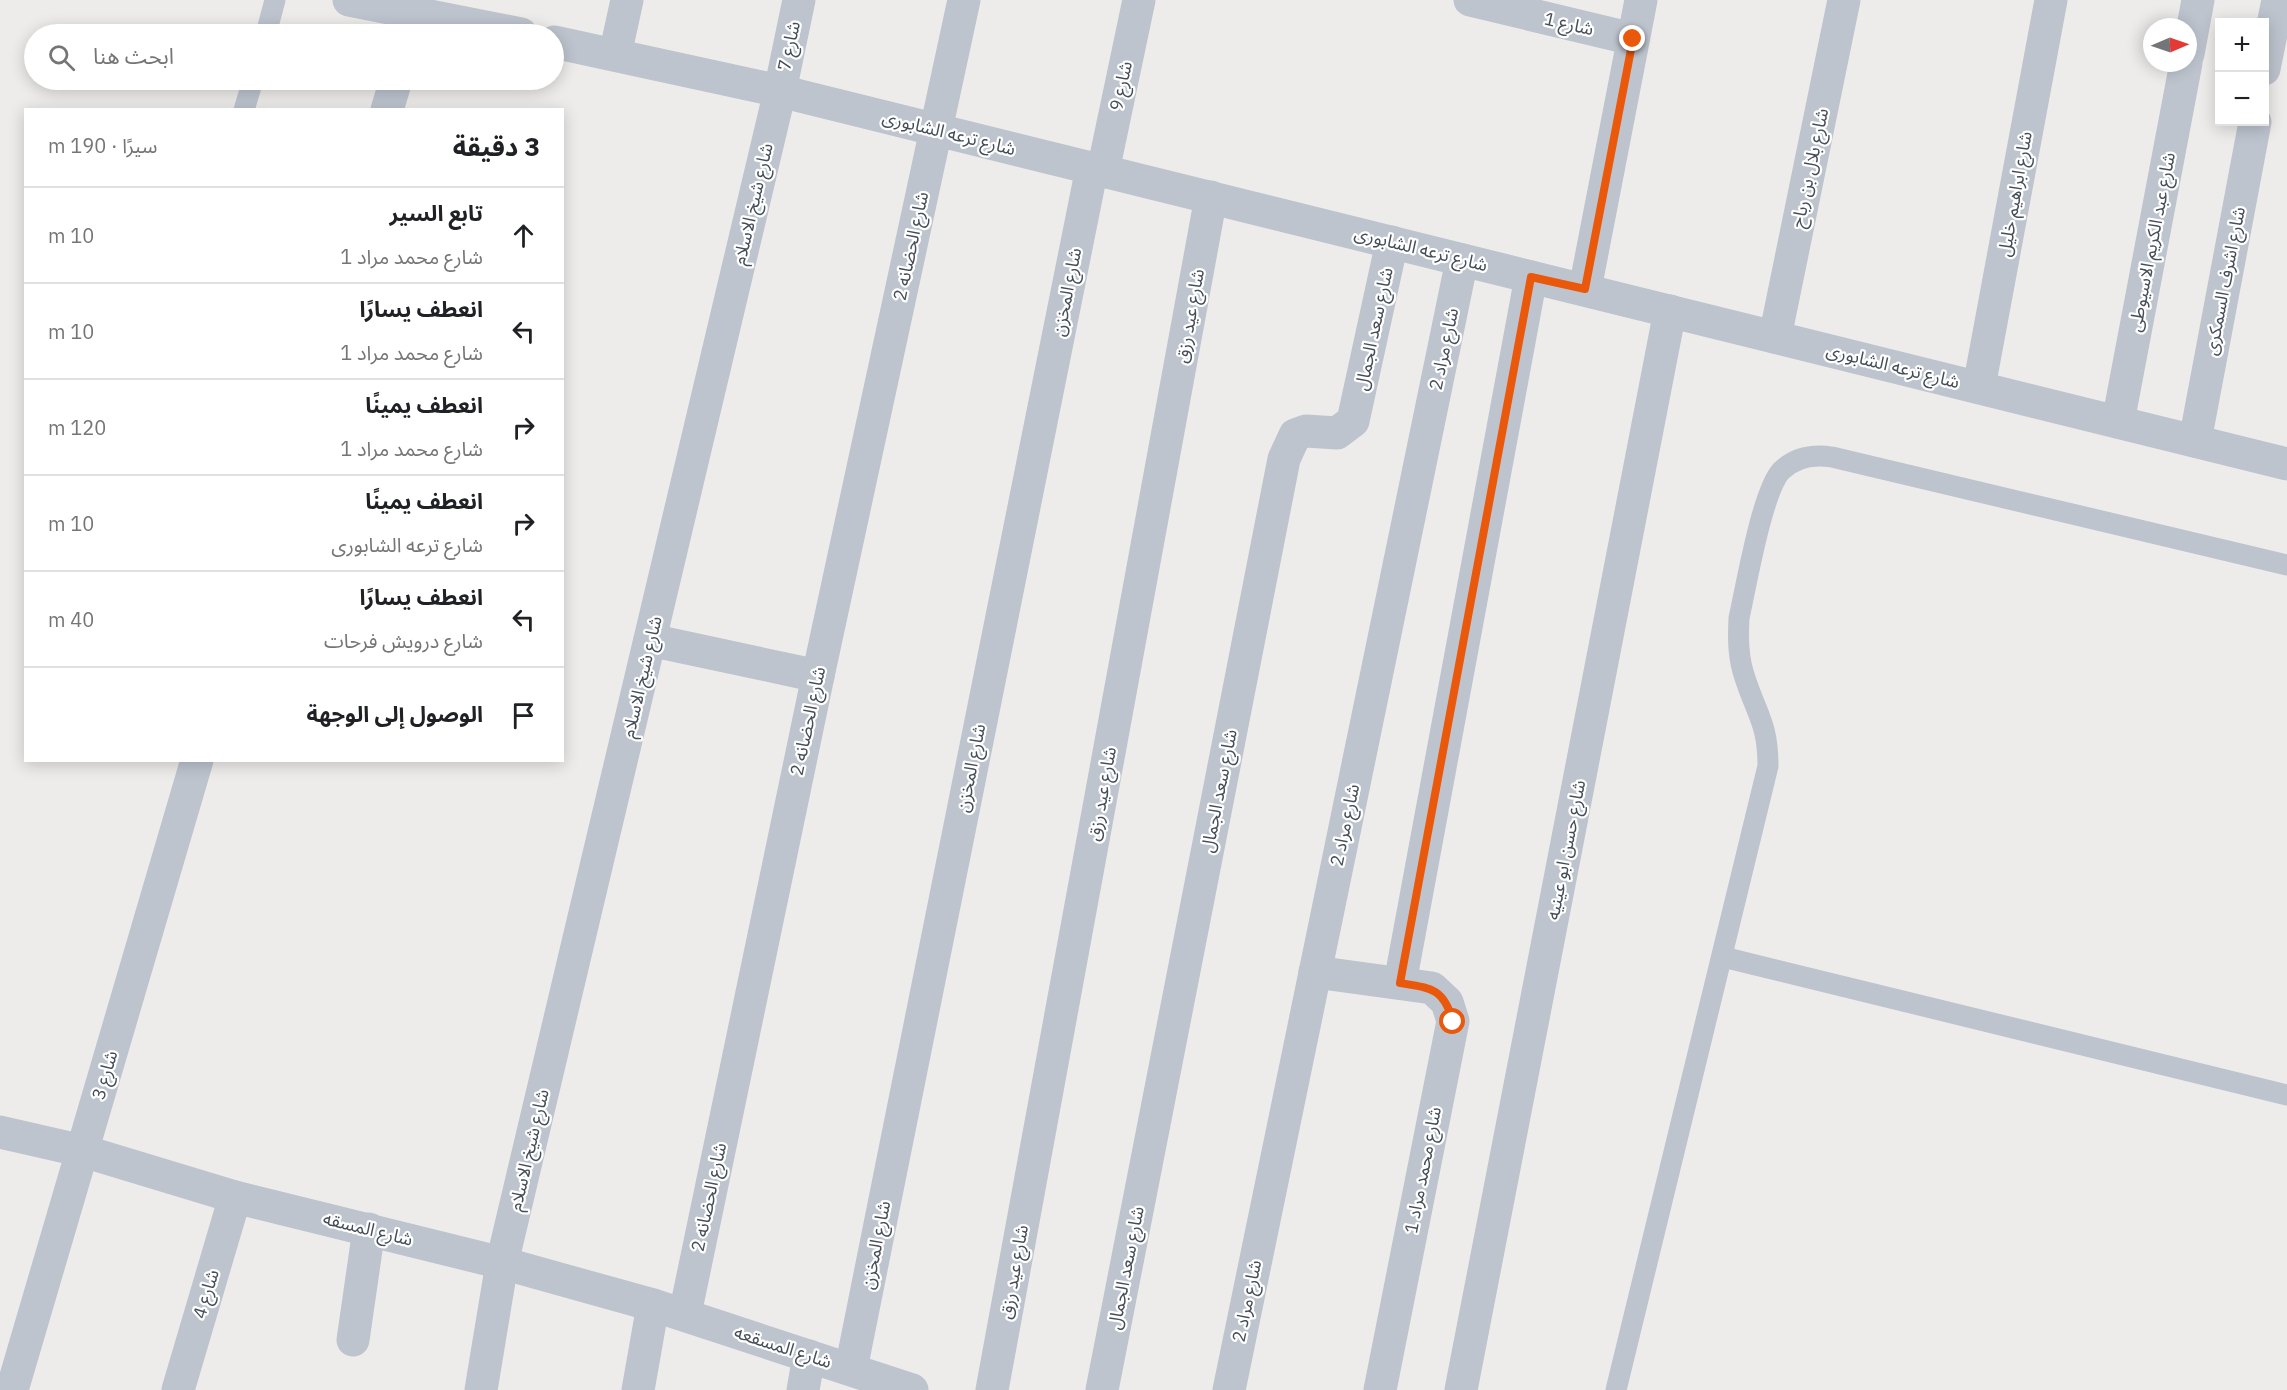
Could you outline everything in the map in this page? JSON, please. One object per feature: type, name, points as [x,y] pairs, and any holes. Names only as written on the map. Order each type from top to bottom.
[{"type":"street","points":[[349,0],[469,24]]},
{"type":"street","points":[[615,55],[627,0]]},
{"type":"street","name":"شارع 7","points":[[780,91],[799,0]]},
{"type":"street","name":"شارع الحضانه 2","points":[[685,1314],[818,676],[964,0]]},
{"type":"street","name":"شارع 9","points":[[1097,170],[1139,0]]},
{"type":"street","name":"شارع 1","points":[[1470,0],[1633,39]]},
{"type":"street","points":[[1585,289],[1641,0]]},
{"type":"street","name":"شارع بلال بن رباح","points":[[1775,337],[1844,0]]},
{"type":"street","name":"شارع ابراهيم خليل","points":[[1979,387],[2051,0]]},
{"type":"street","points":[[2195,18],[2198,0]]},
{"type":"street","points":[[2269,46],[2277,0]]},
{"type":"street","name":"شارع ترعه الشابورى","points":[[564,44],[780,91],[936,129],[2287,464]]},
{"type":"street","name":"شارع عبد الكريم الاسيوطى","points":[[2118,422],[2184,72]]},
{"type":"street","points":[[388,108],[393,90]]},
{"type":"street","name":"شارع شيخ الاسلام","points":[[481,1390],[502,1263],[780,91]]},
{"type":"street","name":"شارع اشرف السمكرى","points":[[2195,441],[2254,126]]},
{"type":"street","name":"شارع المخزن","points":[[851,1369],[1097,170]]},
{"type":"street","name":"شارع عيد رزق","points":[[992,1390],[1211,197]]},
{"type":"street","name":"شارع سعد الجمال","points":[[1102,1390],[1284,459],[1295,435],[1306,431],[1337,433],[1353,421],[1392,242]]},
{"type":"street","name":"شارع مراد 2","points":[[1229,1390],[1462,260]]},
{"type":"street","points":[[1400,983],[1531,277]]},
{"type":"street","name":"شارع حسن ابو عينيه","points":[[1461,1390],[1670,311]]},
{"type":"street","points":[[651,640],[818,676]]},
{"type":"street","name":"شارع 3","points":[[12,1390],[196,762]]},
{"type":"street","name":"شارع محمد مراد 1","points":[[1315,972],[1432,988],[1447,1002],[1453,1022],[1380,1390]]},
{"type":"street","name":"شارع المسقه","points":[[2,1141],[83,1151],[235,1197],[502,1263],[653,1305]]},
{"type":"street","name":"شارع 4","points":[[178,1390],[235,1197]]},
{"type":"street","points":[[353,1340],[369,1229]]},
{"type":"street","points":[[638,1390],[653,1305]]},
{"type":"street","name":"شارع المسقعه","points":[[653,1305],[912,1390]]},
{"type":"street","points":[[803,1390],[809,1356]]},
{"type":"lane","points":[[269,24],[275,0]]},
{"type":"lane","points":[[245,108],[250,90]]},
{"type":"lane","points":[[1616,1390],[1768,766],[1768,742],[1763,719],[1745,679],[1740,659],[1739,618],[1773,481],[1792,462],[1806,457],[1832,457],[2287,565]]},
{"type":"lane","points":[[1723,957],[2287,1095]]},
{"type":"route","points":[[1453,1022],[1447,1002],[1432,988],[1400,983],[1531,277],[1585,289],[1633,39]]}]
